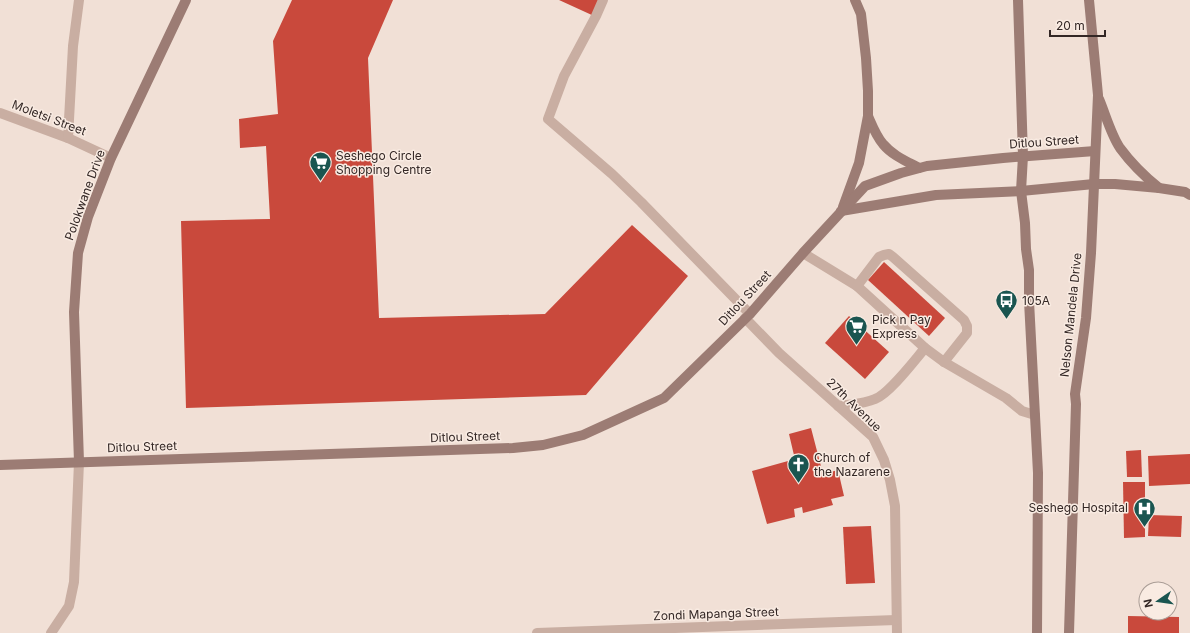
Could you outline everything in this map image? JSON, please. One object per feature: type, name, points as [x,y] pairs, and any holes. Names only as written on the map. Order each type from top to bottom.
[{"type":"street","points":[[68,138],[73,46],[79,0]]},
{"type":"street","name":"Polokwane Drive","points":[[78,462],[74,312],[78,253],[88,217],[111,158],[186,0]]},
{"type":"street","name":"27th Avenue","points":[[603,0],[564,76],[548,119],[612,174],[641,202],[748,316],[779,353],[872,437],[884,460],[895,506],[896,633]]},
{"type":"street","points":[[855,0],[861,14],[866,58],[868,116],[858,163],[842,210],[936,195],[1021,191],[1094,184],[1115,184],[1159,188],[1185,192],[1190,195]]},
{"type":"street","points":[[1018,0],[1022,156],[1021,191],[1029,270],[1029,301],[1038,472],[1037,633]]},
{"type":"street","name":"Nelson Mandela Drive","points":[[1069,633],[1076,404],[1075,394],[1086,318],[1091,253],[1098,95],[1089,0]]},
{"type":"street","points":[[1098,95],[1109,126],[1119,147],[1140,172],[1159,188]]},
{"type":"street","name":"Moletsi Street","points":[[0,113],[68,138],[111,158]]},
{"type":"street","points":[[868,116],[883,144],[897,156],[919,168]]},
{"type":"street","name":"Ditlou Street","points":[[0,465],[513,448],[543,444],[584,435],[664,398],[748,316],[803,253],[865,186],[919,168],[1022,156],[1095,151]]},
{"type":"street","points":[[803,253],[857,286],[924,348],[944,362],[1006,398],[1022,411],[1035,415]]},
{"type":"street","points":[[857,286],[879,257],[884,254],[889,254],[893,257],[964,320],[967,326],[967,333],[944,362]]},
{"type":"street","points":[[838,406],[863,403],[876,399],[887,392],[924,348]]},
{"type":"street","points":[[51,633],[69,606],[74,582],[78,462]]},
{"type":"street","name":"Zondi Mapanga Street","points":[[537,633],[896,620]]},
{"type":"building","name":"Seshego Circle Shopping Centre","points":[[292,0],[393,0],[368,58],[379,318],[545,314],[632,225],[688,276],[586,395],[186,408],[181,221],[270,219],[266,146],[240,148],[239,119],[278,114],[273,41]]},
{"type":"building","points":[[559,0],[601,0],[594,16]]},
{"type":"building","points":[[884,262],[945,318],[929,336],[868,280]]},
{"type":"building","name":"Pick n Pay Express","points":[[849,316],[889,352],[865,379],[825,343]]},
{"type":"building","name":"Church of the Nazarene","points":[[811,428],[823,474],[838,470],[844,496],[831,499],[833,505],[803,513],[802,507],[794,509],[795,517],[767,524],[752,471],[788,461],[790,470],[797,468],[789,434]]},
{"type":"building","points":[[1141,450],[1142,477],[1127,477],[1126,451]]},
{"type":"building","points":[[1190,454],[1190,484],[1149,486],[1148,456]]},
{"type":"building","points":[[1123,482],[1145,482],[1145,537],[1124,538]]},
{"type":"building","points":[[1149,515],[1182,516],[1181,537],[1148,536]]},
{"type":"building","points":[[871,526],[875,583],[846,584],[843,527]]},
{"type":"building","points":[[1128,616],[1138,616],[1138,621],[1178,621],[1179,617],[1179,633],[1128,633]]},
{"type":"place","name":"Seshego Circle Shopping Centre","points":[[321,182]]},
{"type":"place","name":"105A","points":[[1006,320]]},
{"type":"place","name":"Pick n Pay Express","points":[[857,346]]},
{"type":"place","name":"Church of the Nazarene","points":[[799,484]]},
{"type":"place","name":"Seshego Hospital","points":[[1144,528]]}]
